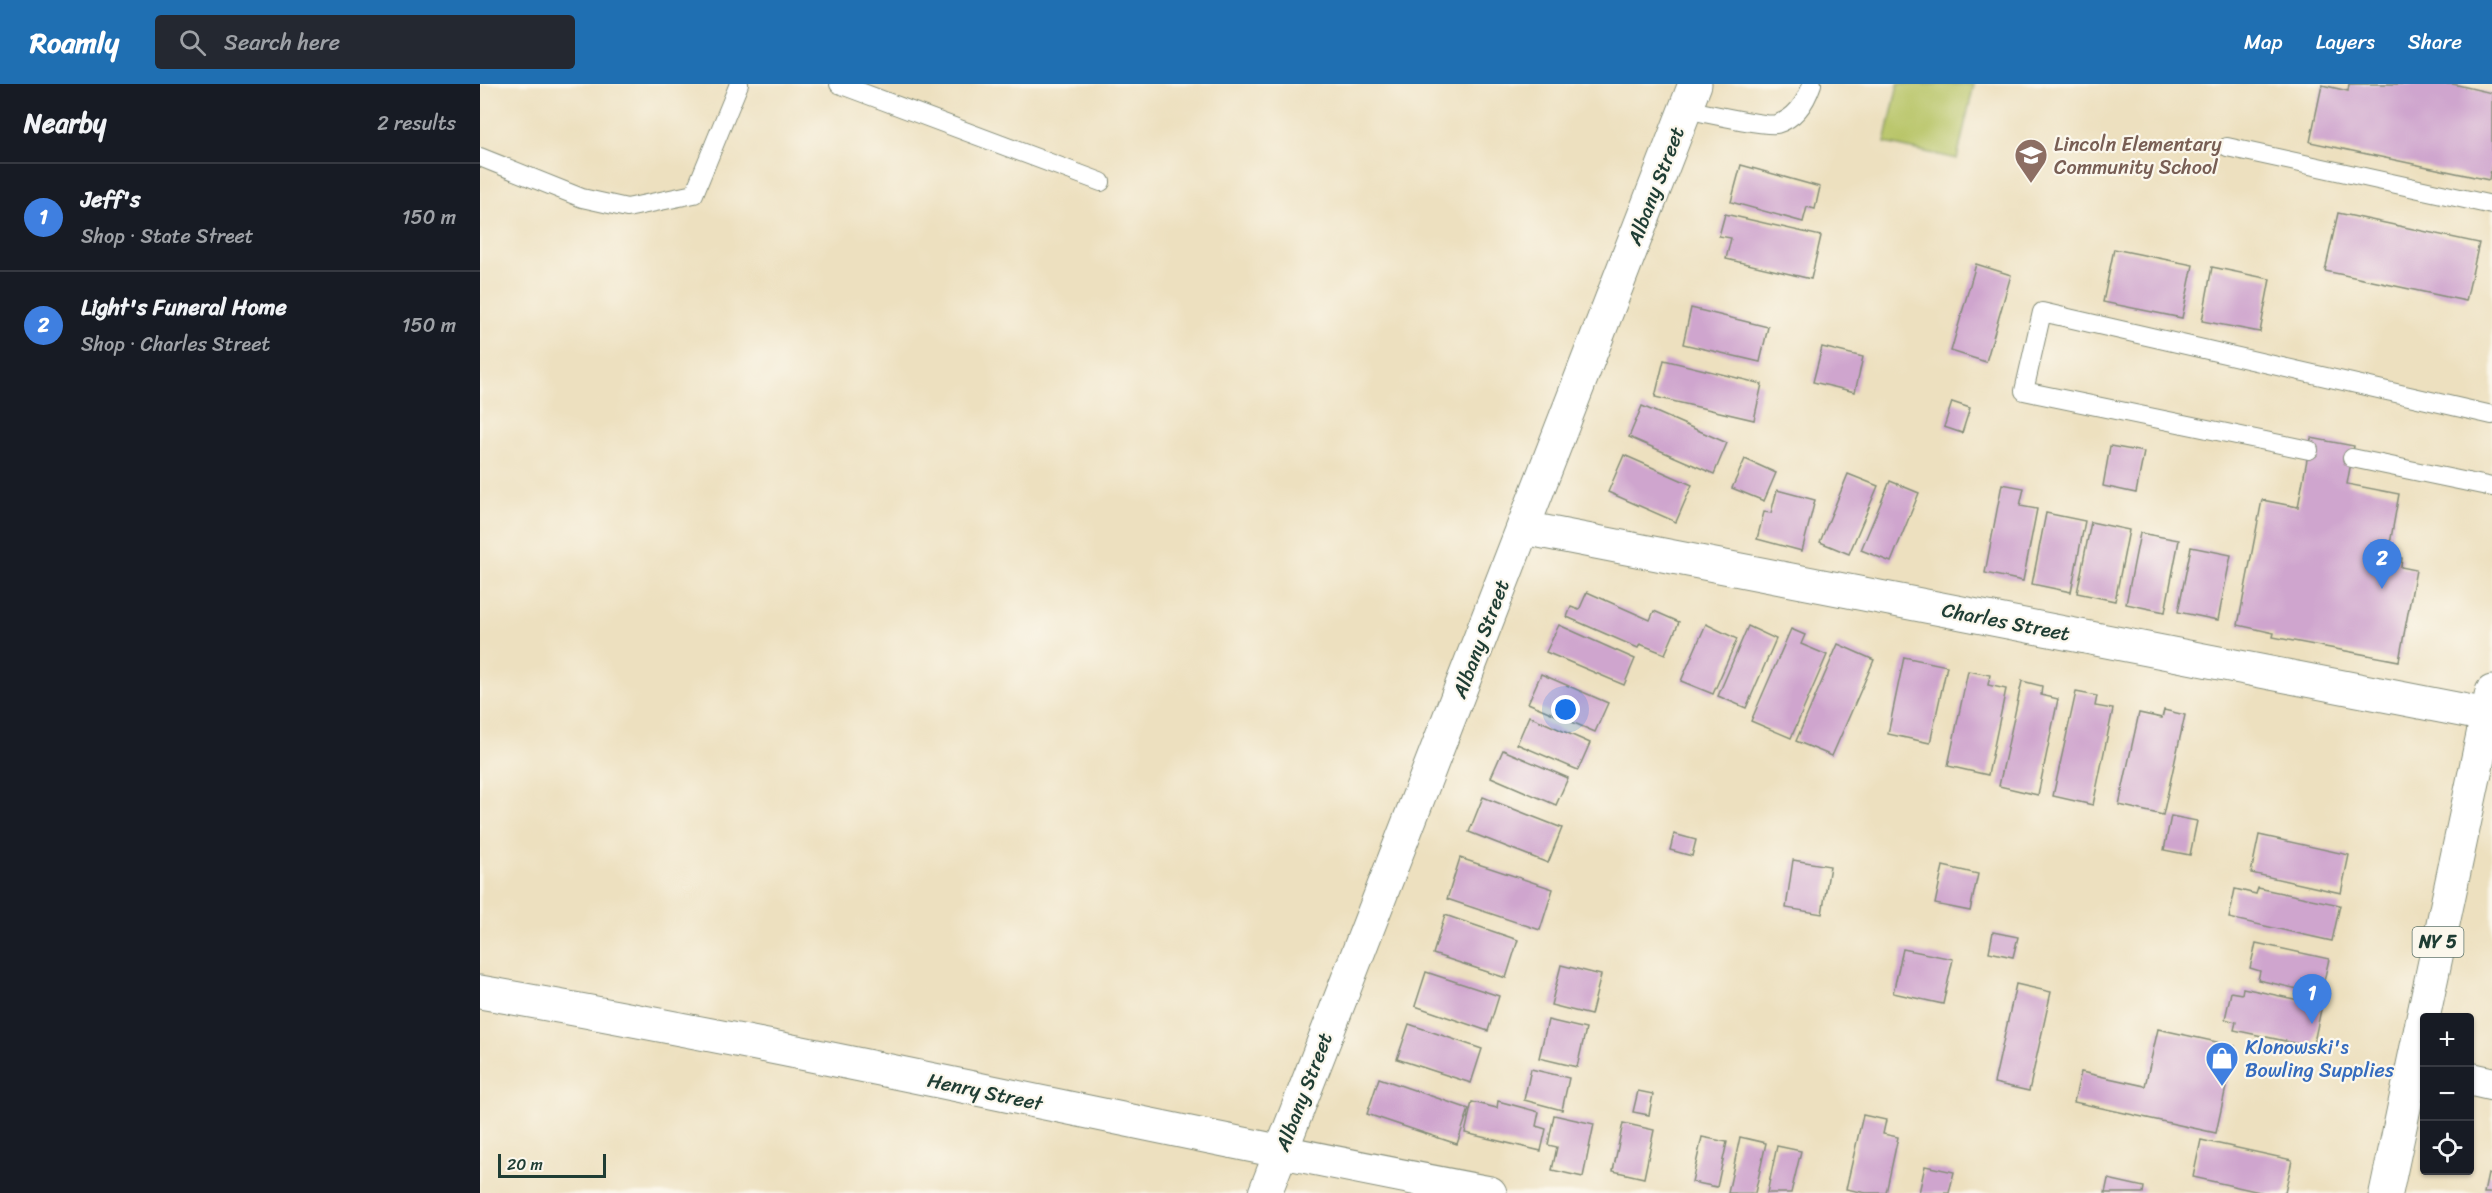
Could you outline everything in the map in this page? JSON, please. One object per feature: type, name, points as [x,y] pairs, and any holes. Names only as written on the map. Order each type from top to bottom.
[{"type":"street","name":"Albany Street","points":[[1264,1193],[1690,97]]},
{"type":"street","name":"Charles Street","points":[[1524,528],[2489,703]]},
{"type":"street","name":"NY 5","points":[[2386,1193],[2418,1068],[2489,703]]},
{"type":"street","name":"Henry Street","points":[[480,992],[645,1021],[1281,1153],[1490,1193]]},
{"type":"street","points":[[2474,1080],[2492,1084]]},
{"type":"lane","points":[[480,157],[582,198],[627,208],[694,194],[739,84]]},
{"type":"lane","points":[[839,84],[1101,182]]},
{"type":"lane","points":[[1690,97],[1774,125],[1788,118],[1802,106],[1812,84]]},
{"type":"lane","points":[[2227,147],[2492,205]]},
{"type":"lane","points":[[2309,450],[2024,391],[2042,312],[2492,415]]},
{"type":"lane","points":[[2352,458],[2492,487]]},
{"type":"green space","points":[[1898,84],[1974,84],[1957,159],[1885,143]]},
{"type":"building","points":[[2349,84],[2453,84],[2492,93],[2492,164],[2489,180],[2310,142],[2322,85],[2348,91]]},
{"type":"building","points":[[1741,165],[1820,187],[1815,209],[1807,207],[1803,222],[1731,202]]},
{"type":"building","points":[[2338,213],[2479,243],[2466,301],[2325,271]]},
{"type":"building","points":[[1725,214],[1821,236],[1811,279],[1726,259],[1731,238],[1719,236]]},
{"type":"building","points":[[2114,249],[2193,265],[2182,318],[2103,302]]},
{"type":"building","points":[[1976,264],[2011,275],[1986,362],[1951,351]]},
{"type":"building","points":[[2212,267],[2270,279],[2260,332],[2202,321]]},
{"type":"building","points":[[1691,308],[1768,327],[1760,362],[1683,344]]},
{"type":"building","points":[[1822,347],[1863,357],[1855,392],[1813,382]]},
{"type":"building","points":[[1664,360],[1762,384],[1754,420],[1655,397]]},
{"type":"building","points":[[1952,402],[1970,408],[1962,433],[1944,427]]},
{"type":"building","points":[[1642,406],[1727,443],[1714,474],[1629,437]]},
{"type":"building","points":[[2311,438],[2354,446],[2347,484],[2399,494],[2388,555],[2402,558],[2401,567],[2416,570],[2399,661],[2273,637],[2274,633],[2238,625],[2262,500],[2298,507]]},
{"type":"building","points":[[2110,446],[2144,452],[2136,493],[2103,486]]},
{"type":"building","points":[[1624,455],[1692,485],[1676,522],[1608,492]]},
{"type":"building","points":[[1745,459],[1776,473],[1764,501],[1732,488]]},
{"type":"building","points":[[1848,474],[1878,486],[1849,554],[1820,542]]},
{"type":"building","points":[[1890,481],[1919,493],[1891,562],[1861,550]]},
{"type":"building","points":[[2002,484],[2024,488],[2020,506],[2037,509],[2023,581],[1985,573]]},
{"type":"building","points":[[1777,490],[1815,500],[1802,551],[1757,539],[1764,512],[1771,513]]},
{"type":"building","points":[[2046,513],[2085,521],[2071,592],[2032,584]]},
{"type":"building","points":[[2091,522],[2129,530],[2115,601],[2077,593]]},
{"type":"building","points":[[2140,533],[2179,540],[2165,612],[2126,604]]},
{"type":"building","points":[[2191,547],[2231,555],[2218,620],[2178,612]]},
{"type":"building","points":[[1587,592],[1650,620],[1654,611],[1679,622],[1665,654],[1640,644],[1638,648],[1567,617],[1571,607],[1579,610]]},
{"type":"building","points":[[1706,624],[1737,639],[1713,694],[1681,681]]},
{"type":"building","points":[[1559,625],[1635,659],[1624,685],[1546,652]]},
{"type":"building","points":[[1748,626],[1776,639],[1746,708],[1718,696]]},
{"type":"building","points":[[1791,629],[1805,635],[1801,644],[1827,655],[1791,738],[1751,721]]},
{"type":"building","points":[[1838,644],[1874,660],[1832,756],[1796,741]]},
{"type":"building","points":[[1904,657],[1947,666],[1930,743],[1888,734]]},
{"type":"building","points":[[1968,671],[1990,675],[1988,685],[2006,689],[1988,775],[1948,766]]},
{"type":"building","points":[[1541,674],[1608,703],[1595,732],[1528,703]]},
{"type":"building","points":[[2022,681],[2042,686],[2041,695],[2058,699],[2038,795],[1999,786]]},
{"type":"building","points":[[2076,692],[2097,696],[2095,706],[2113,709],[2093,805],[2053,796]]},
{"type":"building","points":[[2164,710],[2185,715],[2163,815],[2119,805],[2139,713],[2162,718]]},
{"type":"building","points":[[1529,716],[1590,743],[1578,770],[1517,744]]},
{"type":"building","points":[[1503,750],[1568,778],[1556,805],[1491,777]]},
{"type":"building","points":[[1483,797],[1562,828],[1548,863],[1469,832]]},
{"type":"building","points":[[2171,816],[2197,821],[2190,855],[2164,850]]},
{"type":"building","points":[[1674,834],[1696,840],[1692,856],[1670,850]]},
{"type":"building","points":[[2259,835],[2349,855],[2341,893],[2251,873]]},
{"type":"building","points":[[1460,858],[1553,889],[1540,930],[1447,899]]},
{"type":"building","points":[[1793,860],[1830,866],[1822,914],[1786,908]]},
{"type":"building","points":[[1943,866],[1978,874],[1970,911],[1935,904]]},
{"type":"building","points":[[2258,888],[2340,905],[2332,941],[2229,918],[2235,889],[2256,894]]},
{"type":"building","points":[[1445,915],[1518,940],[1506,978],[1433,954]]},
{"type":"building","points":[[1993,932],[2018,937],[2013,957],[1989,952]]},
{"type":"building","points":[[2256,943],[2329,959],[2321,994],[2258,980],[2260,971],[2250,968]]},
{"type":"building","points":[[1903,949],[1953,959],[1943,1004],[1893,993]]},
{"type":"building","points":[[1561,965],[1601,975],[1591,1015],[1551,1005]]},
{"type":"building","points":[[1426,972],[1499,996],[1488,1031],[1415,1006]]},
{"type":"building","points":[[2016,984],[2051,992],[2029,1091],[1994,1083]]},
{"type":"building","points":[[2243,988],[2322,1005],[2313,1047],[2234,1030],[2236,1022],[2225,1019],[2231,992],[2242,994]]},
{"type":"building","points":[[1548,1020],[1586,1029],[1577,1067],[1539,1058]]},
{"type":"building","points":[[1409,1024],[1482,1049],[1471,1083],[1397,1059]]},
{"type":"building","points":[[2158,1029],[2235,1046],[2216,1133],[2074,1102],[2081,1072],[2145,1086]]},
{"type":"building","points":[[1531,1069],[1569,1078],[1562,1110],[1524,1100]]},
{"type":"building","points":[[1379,1078],[1469,1109],[1457,1144],[1367,1114]]},
{"type":"building","points":[[1638,1091],[1653,1094],[1649,1115],[1633,1112]]},
{"type":"building","points":[[1498,1101],[1539,1112],[1536,1126],[1546,1129],[1541,1151],[1465,1133],[1472,1102],[1497,1108]]},
{"type":"building","points":[[1554,1115],[1594,1124],[1583,1177],[1552,1170],[1557,1147],[1548,1145]]},
{"type":"building","points":[[1863,1115],[1886,1120],[1883,1134],[1898,1137],[1886,1193],[1866,1193],[1846,1189]]},
{"type":"building","points":[[1623,1123],[1654,1130],[1644,1178],[1613,1171]]},
{"type":"building","points":[[1702,1137],[1727,1142],[1717,1187],[1692,1182]]},
{"type":"building","points":[[1740,1137],[1766,1143],[1755,1193],[1728,1193]]},
{"type":"building","points":[[2201,1140],[2292,1160],[2285,1193],[2264,1193],[2193,1177]]},
{"type":"building","points":[[1777,1146],[1801,1151],[1791,1193],[1767,1193]]},
{"type":"building","points":[[1925,1166],[1954,1172],[1949,1193],[1919,1193]]},
{"type":"building","points":[[2488,1174],[2492,1175],[2492,1193],[2484,1193]]},
{"type":"building","points":[[2108,1179],[2144,1187],[2143,1193],[2105,1193]]},
{"type":"place","name":"Lincoln Elementary Community School","points":[[2031,184]]},
{"type":"place","name":"Light's Funeral Home","points":[[2382,589]]},
{"type":"place","name":"Jeff's","points":[[2312,1024]]},
{"type":"place","name":"Klonowski's Bowling Supplies","points":[[2222,1087]]}]
